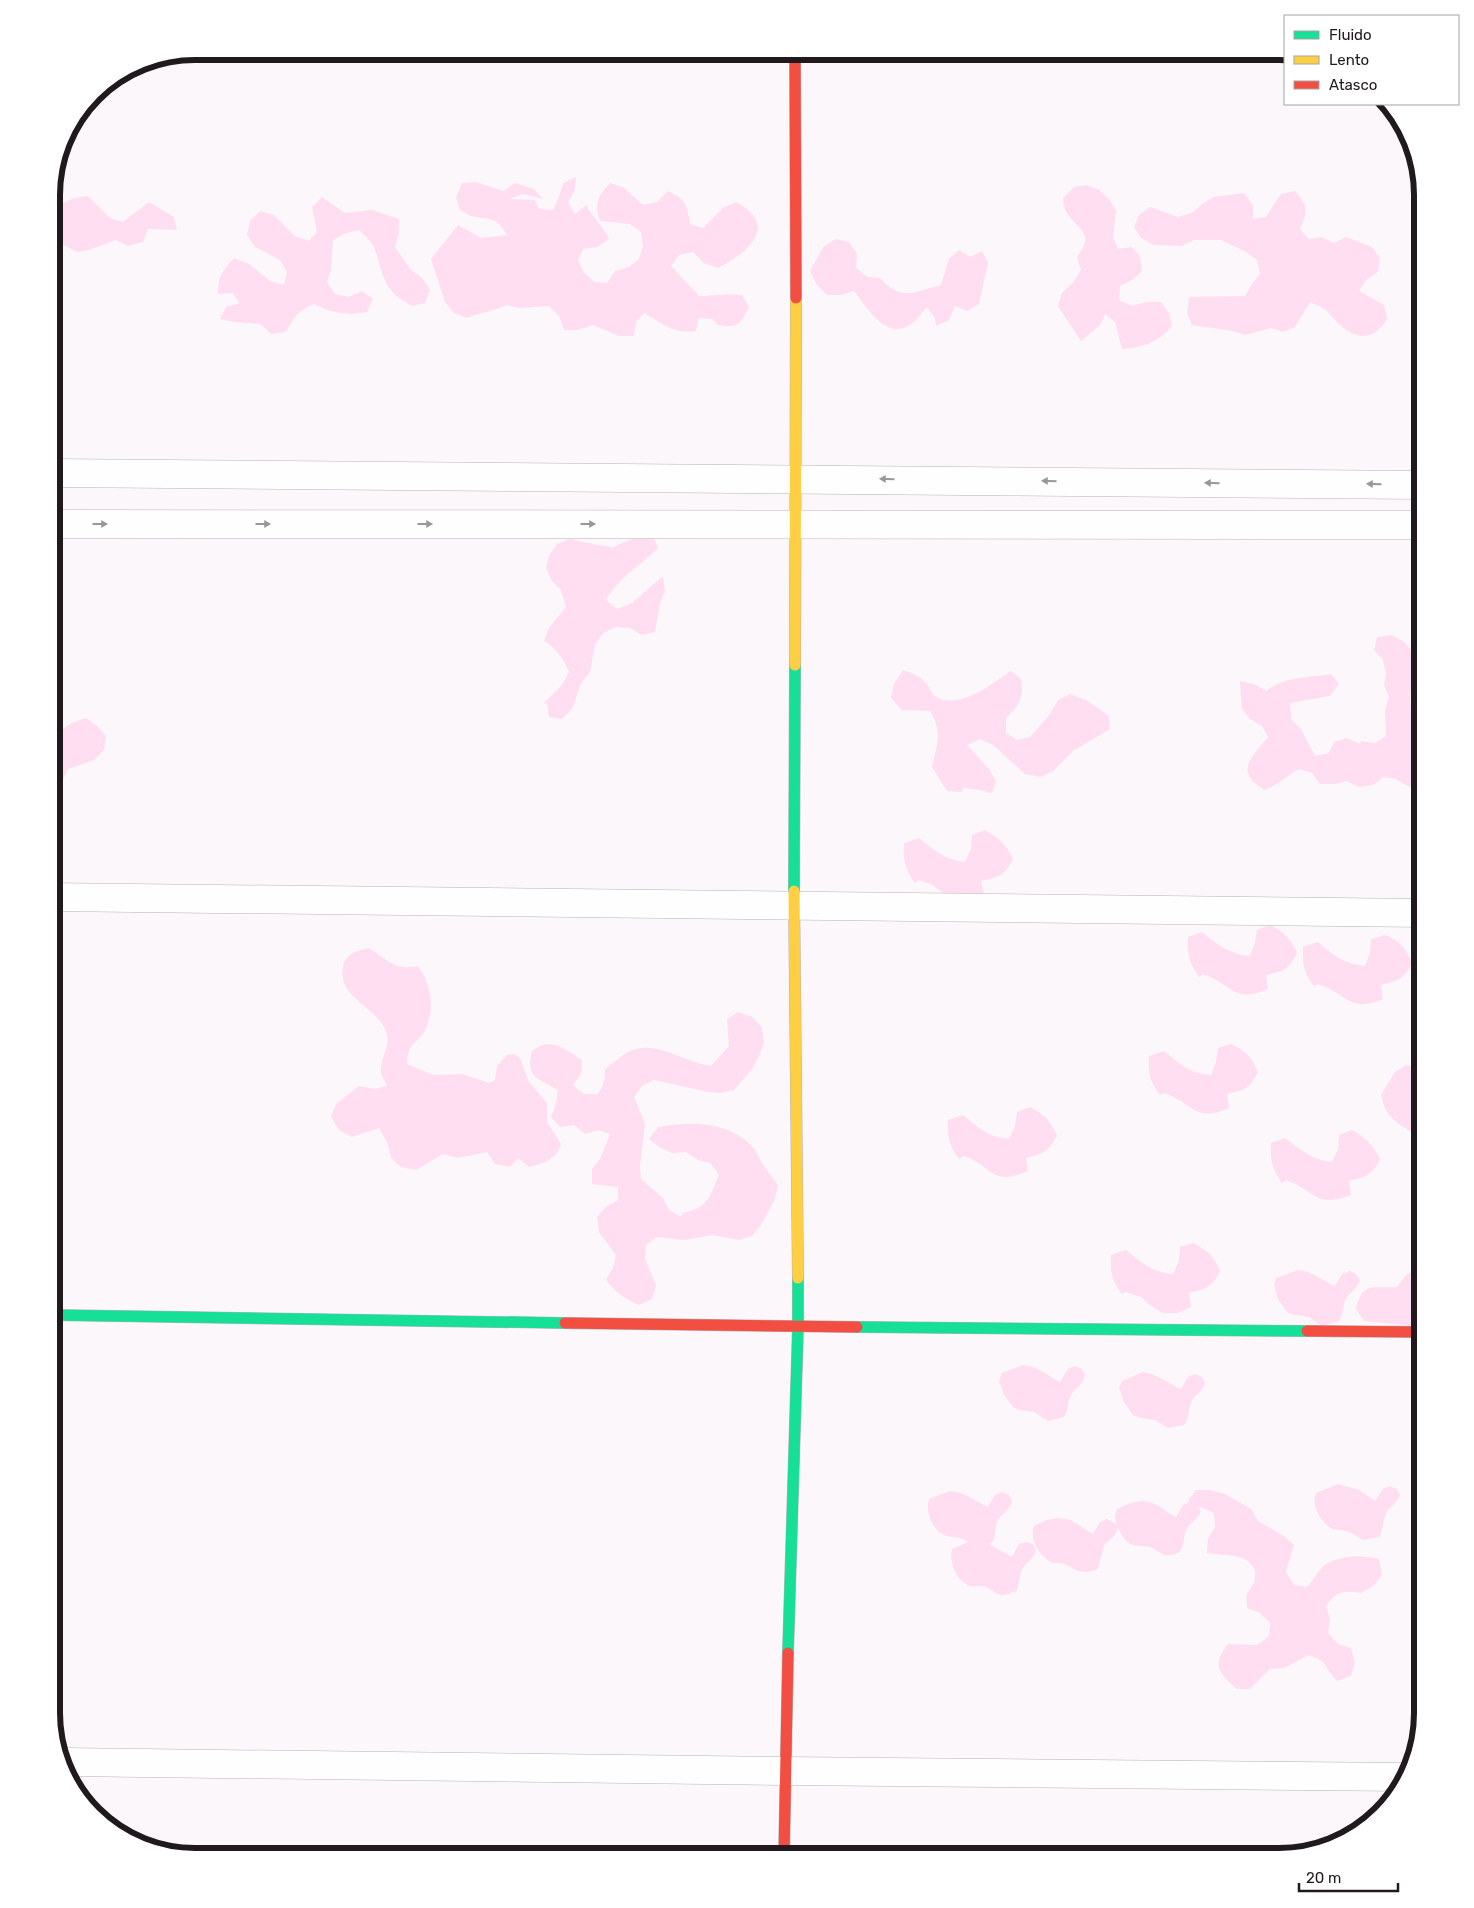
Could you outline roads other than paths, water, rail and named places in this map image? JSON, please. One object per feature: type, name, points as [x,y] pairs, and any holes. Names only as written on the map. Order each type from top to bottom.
[{"type":"street","points":[[784,1848],[798,1326],[794,905],[796,524],[795,60]]},
{"type":"street","points":[[60,473],[1414,485]]},
{"type":"street","points":[[60,524],[1414,525]]},
{"type":"street","points":[[60,897],[1414,913]]},
{"type":"street","points":[[60,1315],[798,1326],[1414,1332]]},
{"type":"street","points":[[70,1762],[1398,1777]]}]
